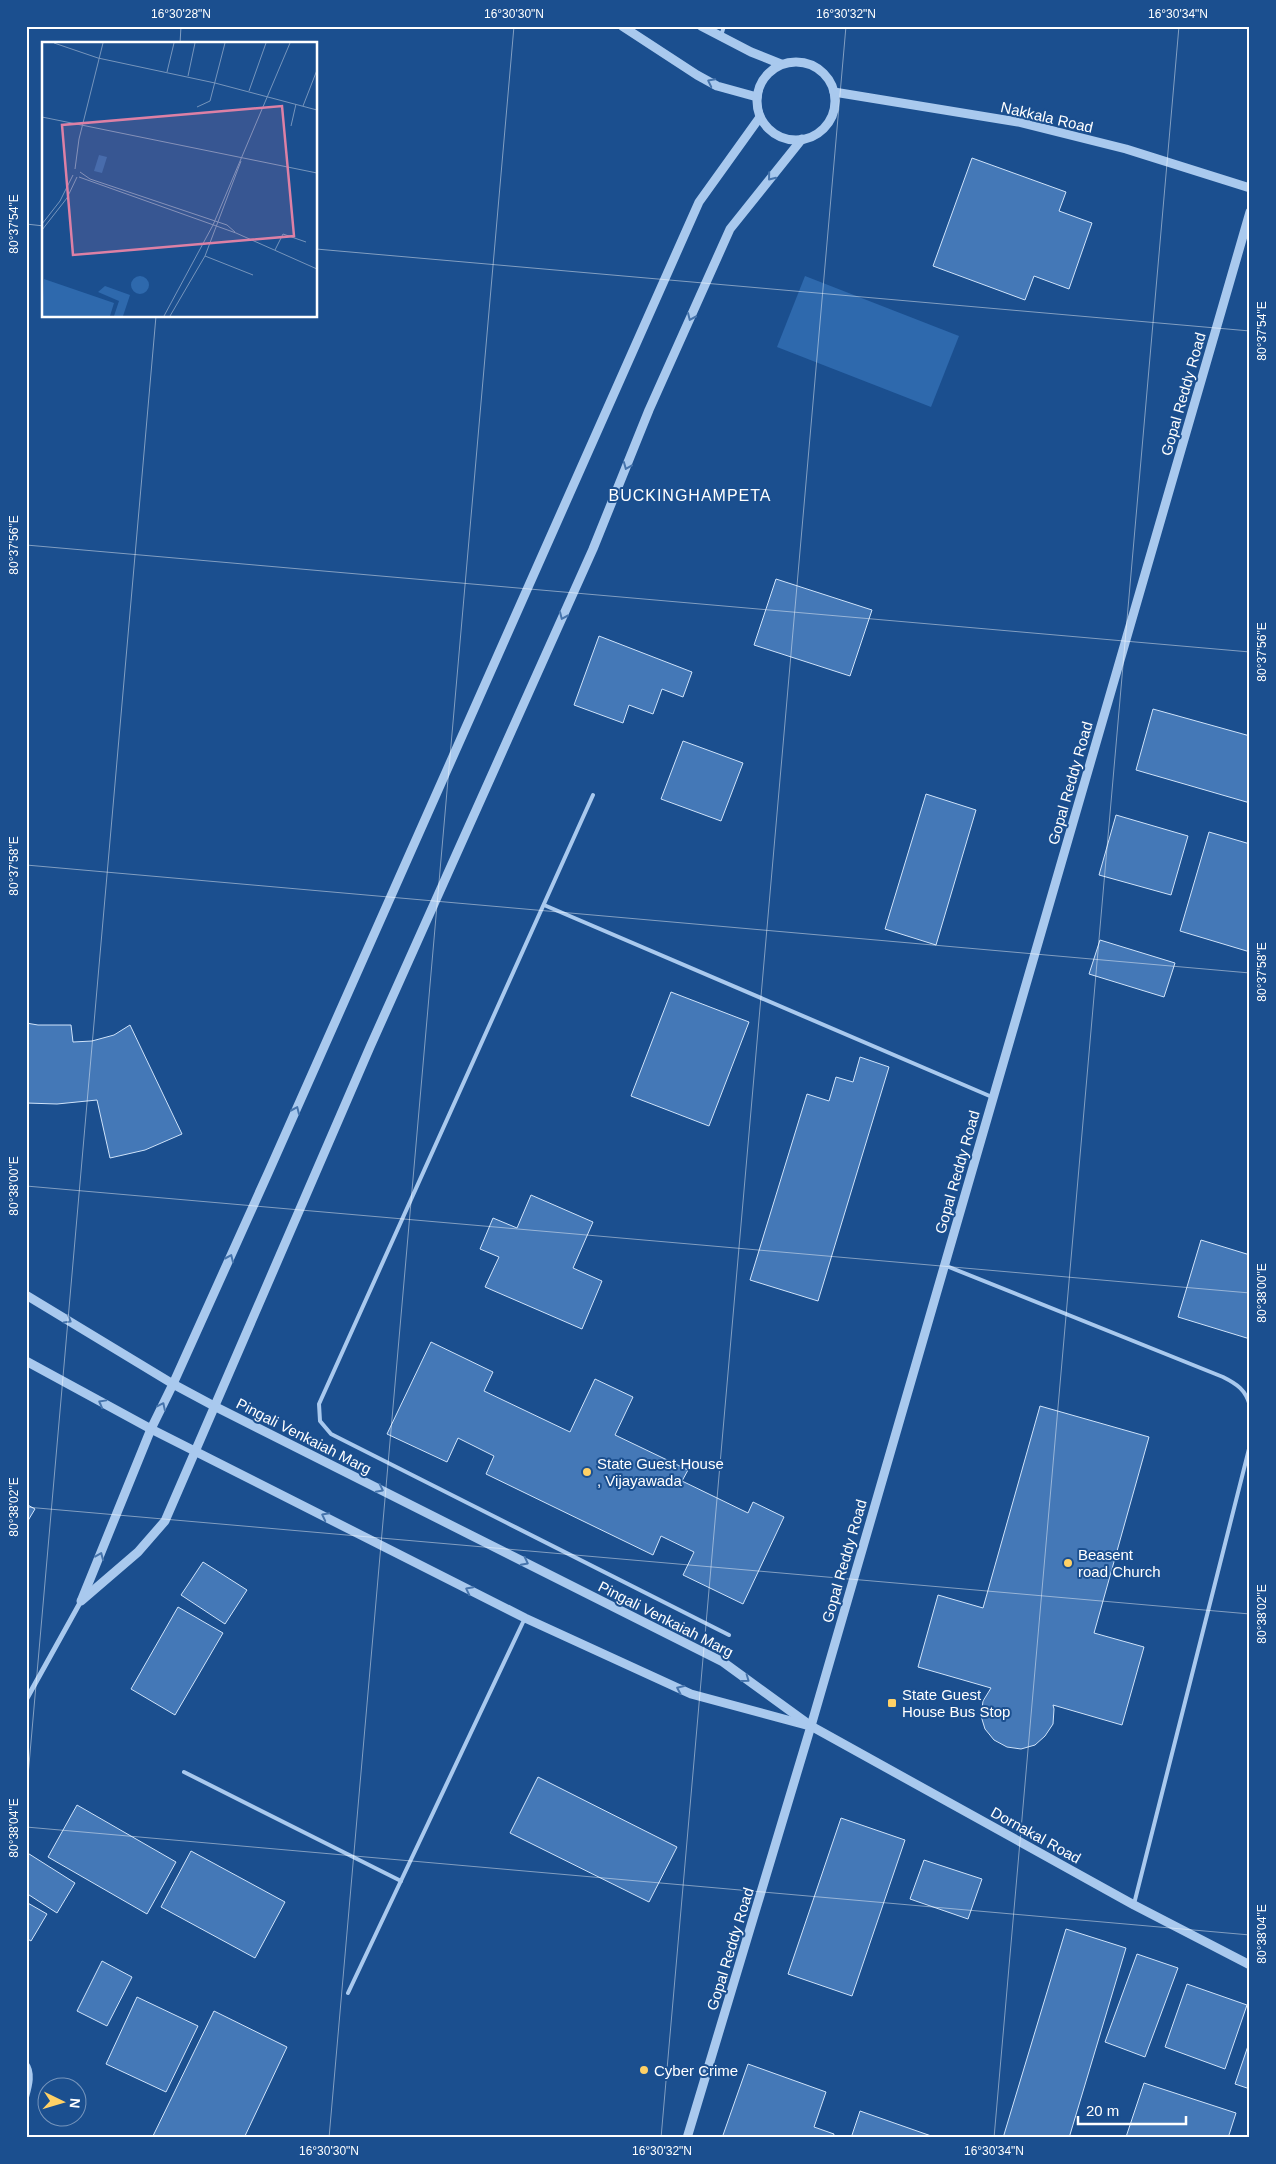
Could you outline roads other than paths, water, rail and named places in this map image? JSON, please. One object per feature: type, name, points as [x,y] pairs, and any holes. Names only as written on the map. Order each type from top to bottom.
[{"type":"street","points":[[622,26],[717,86],[757,97]]},
{"type":"street","points":[[701,26],[721,38],[781,64]]},
{"type":"street","points":[[792,62],[814,66],[830,82],[834,92],[835,104],[831,117],[825,127],[815,135],[790,140],[767,128],[760,116],[757,97],[764,78],[781,64],[792,62]]},
{"type":"street","name":"Nakkala Road","points":[[834,92],[1018,122],[1126,149],[1250,188]]},
{"type":"street","points":[[26,1700],[81,1601],[151,1430],[699,202],[760,116]]},
{"type":"street","points":[[81,1601],[138,1552],[165,1521],[370,1048],[585,567],[649,410],[730,229],[802,139]]},
{"type":"street","name":"Gopal Reddy Road","points":[[687,2138],[811,1726],[1250,212]]},
{"type":"street","name":"Pingali Venkaiah Marg","points":[[26,1295],[173,1384],[214,1406],[724,1662],[811,1726]]},
{"type":"street","points":[[26,1361],[151,1430],[195,1450],[524,1618],[691,1694],[811,1726]]},
{"type":"street","name":"Dornakal Road","points":[[811,1726],[1134,1904],[1250,1965]]},
{"type":"street","points":[[26,2063],[30,2068],[26,2099]]},
{"type":"lane","points":[[721,38],[724,26]]},
{"type":"lane","points":[[593,795],[320,1404],[320,1421],[331,1434],[729,1635]]},
{"type":"lane","points":[[544,905],[993,1097]]},
{"type":"lane","points":[[944,1265],[1223,1377],[1238,1385],[1248,1397],[1250,1406]]},
{"type":"lane","points":[[1134,1904],[1250,1446]]},
{"type":"lane","points":[[348,1993],[524,1618]]},
{"type":"lane","points":[[184,1772],[401,1881]]},
{"type":"place","name":"State Guest House , Vijayawada","points":[[587,1472]]},
{"type":"place","name":"Beasent road Church","points":[[1068,1563]]},
{"type":"place","name":"State Guest House Bus Stop","points":[[892,1703]]},
{"type":"place","name":"Cyber Crime","points":[[644,2070]]},
{"type":"district","name":"BUCKINGHAMPETA","points":[[690,495]]}]
